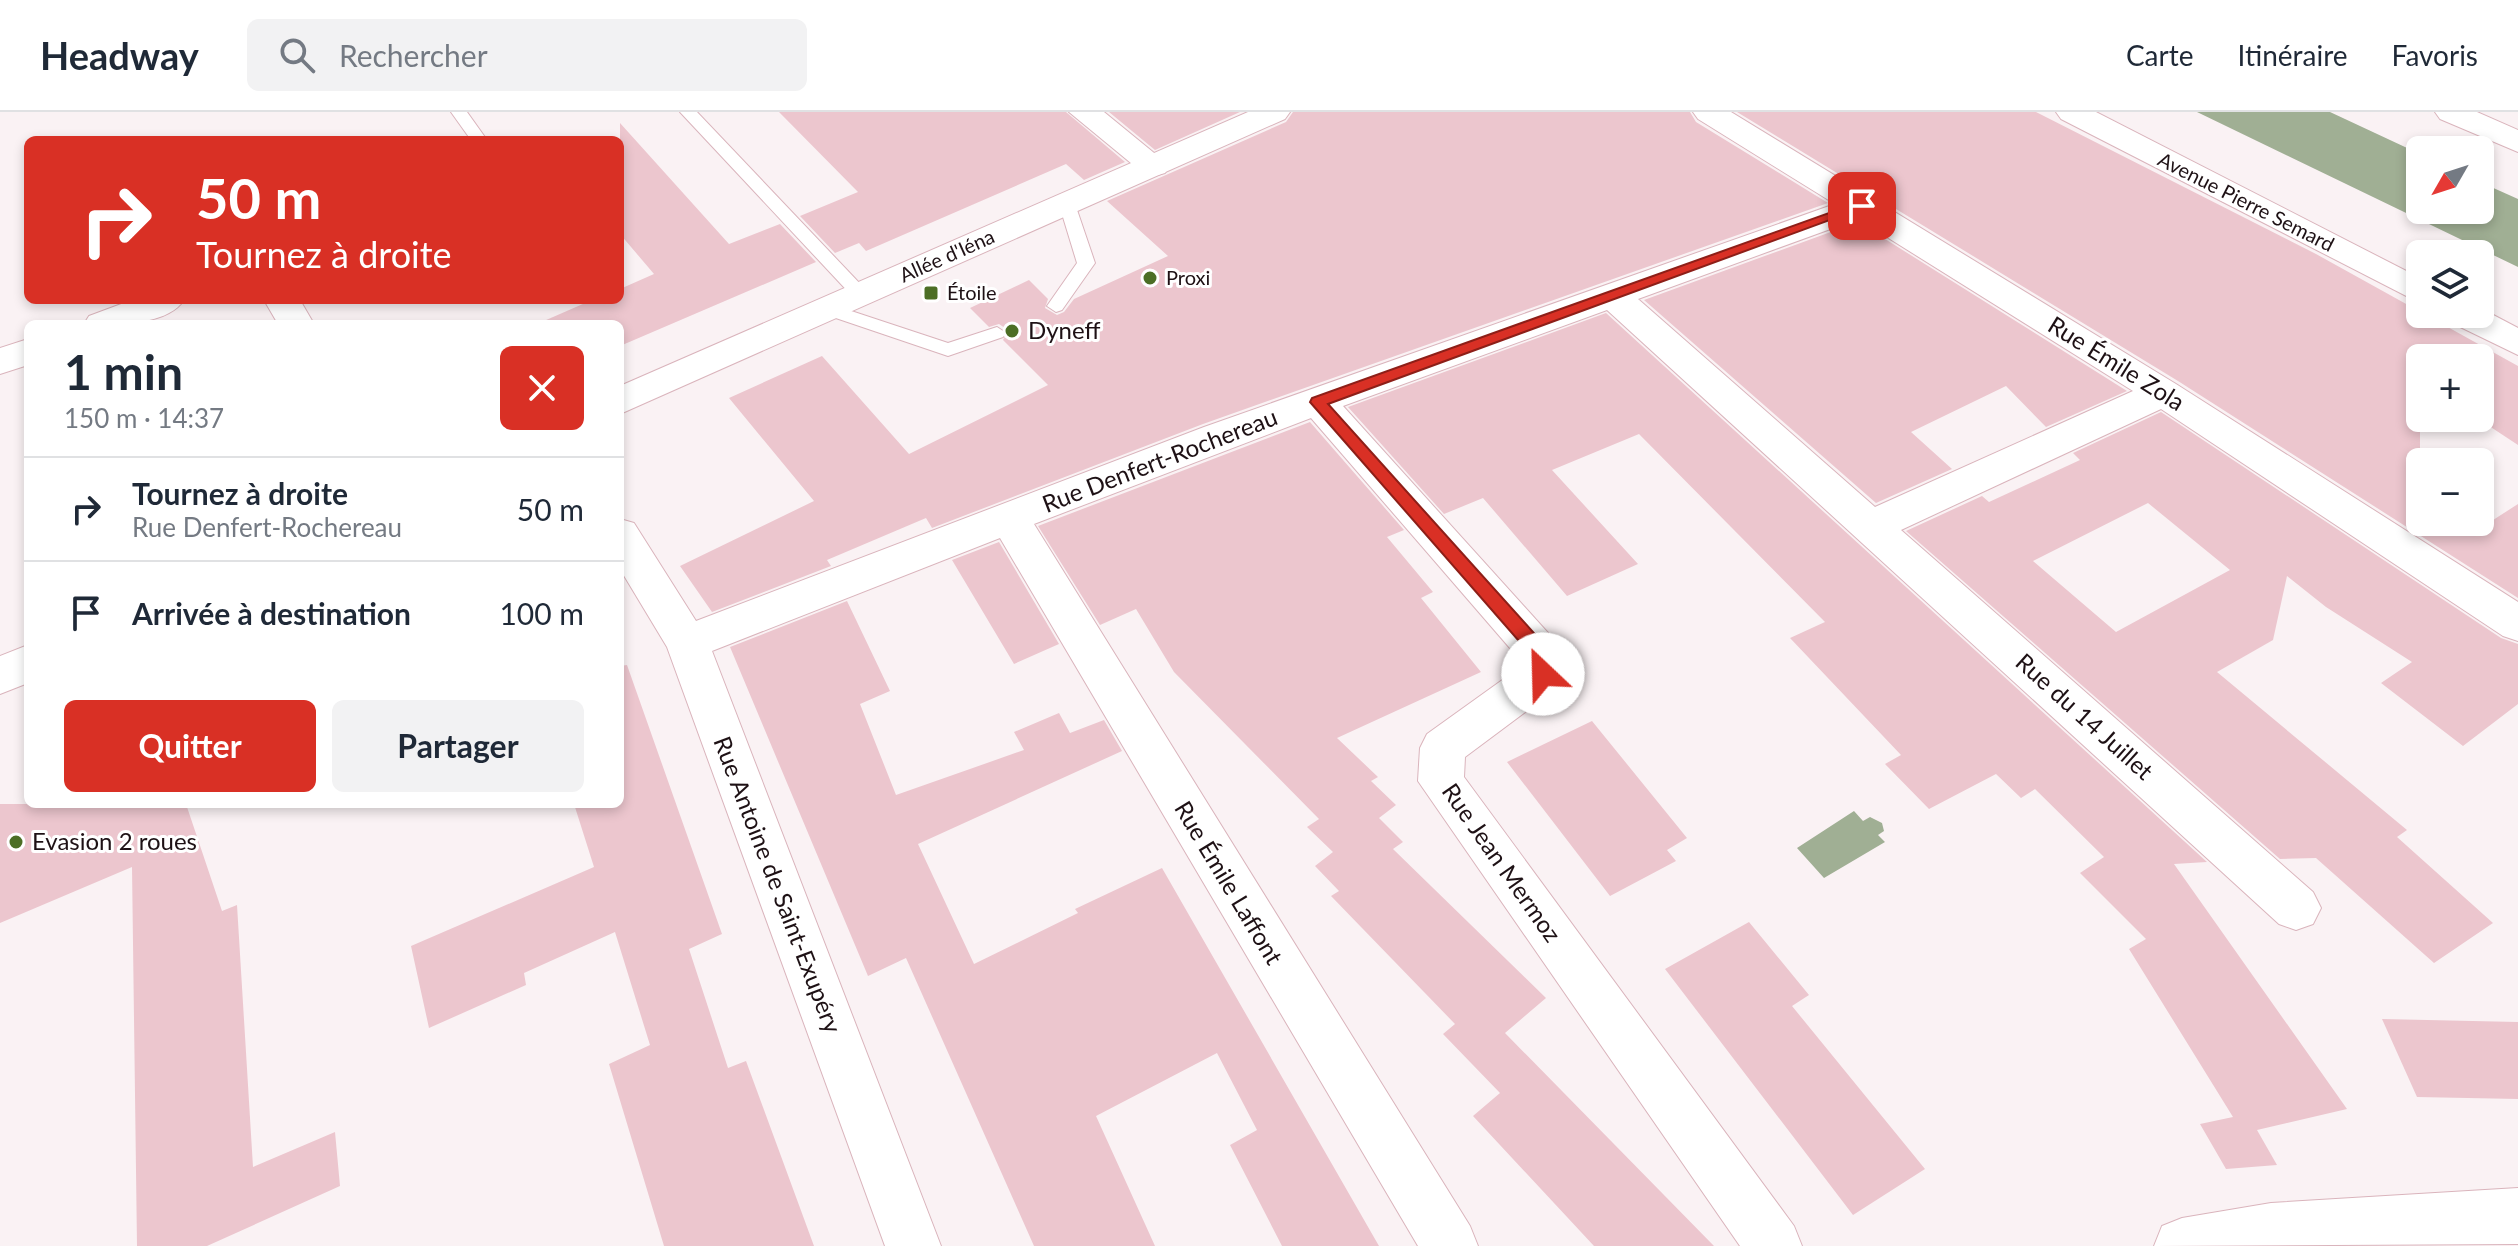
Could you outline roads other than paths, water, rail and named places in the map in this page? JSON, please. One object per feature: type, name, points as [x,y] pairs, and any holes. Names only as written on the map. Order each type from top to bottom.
[{"type":"street","points":[[1085,112],[1154,166]]},
{"type":"street","name":"Allée d'Iéna","points":[[624,399],[1274,112]]},
{"type":"street","name":"Rue Émile Zola","points":[[1709,112],[2163,393],[2518,624]]},
{"type":"street","name":"Avenue Pierre Semard","points":[[2072,112],[2406,285]]},
{"type":"street","points":[[2451,112],[2518,142]]},
{"type":"street","name":"Rue Denfert-Rochereau","points":[[687,643],[1318,402],[1862,206]]},
{"type":"street","name":"Rue du 14 Juillet","points":[[1613,296],[2296,908]]},
{"type":"street","points":[[113,320],[155,304]]},
{"type":"street","points":[[2490,328],[2518,343]]},
{"type":"street","points":[[0,362],[24,353]]},
{"type":"street","points":[[1872,526],[2163,393]]},
{"type":"street","name":"Rue Jean Mermoz","points":[[1318,402],[1534,646],[1543,674],[1443,748],[1441,781],[1774,1246]]},
{"type":"street","name":"Rue Émile Laffont","points":[[1009,518],[1450,1246]]},
{"type":"street","name":"Rue Antoine de Saint-Exupéry","points":[[624,541],[687,643],[913,1246]]},
{"type":"street","points":[[0,676],[24,665]]},
{"type":"street","points":[[2182,1246],[2271,1231],[2518,1216]]},
{"type":"lane","points":[[459,112],[476,136]]},
{"type":"lane","points":[[688,112],[860,294]]},
{"type":"lane","points":[[1056,306],[1086,263],[1067,204]]},
{"type":"lane","points":[[827,309],[948,350],[997,333]]},
{"type":"place","name":"Proxi","points":[[1150,278]]},
{"type":"place","name":"Étoile","points":[[931,293]]},
{"type":"place","name":"Dyneff","points":[[1012,331]]},
{"type":"place","name":"Evasion 2 roues","points":[[16,842]]}]
